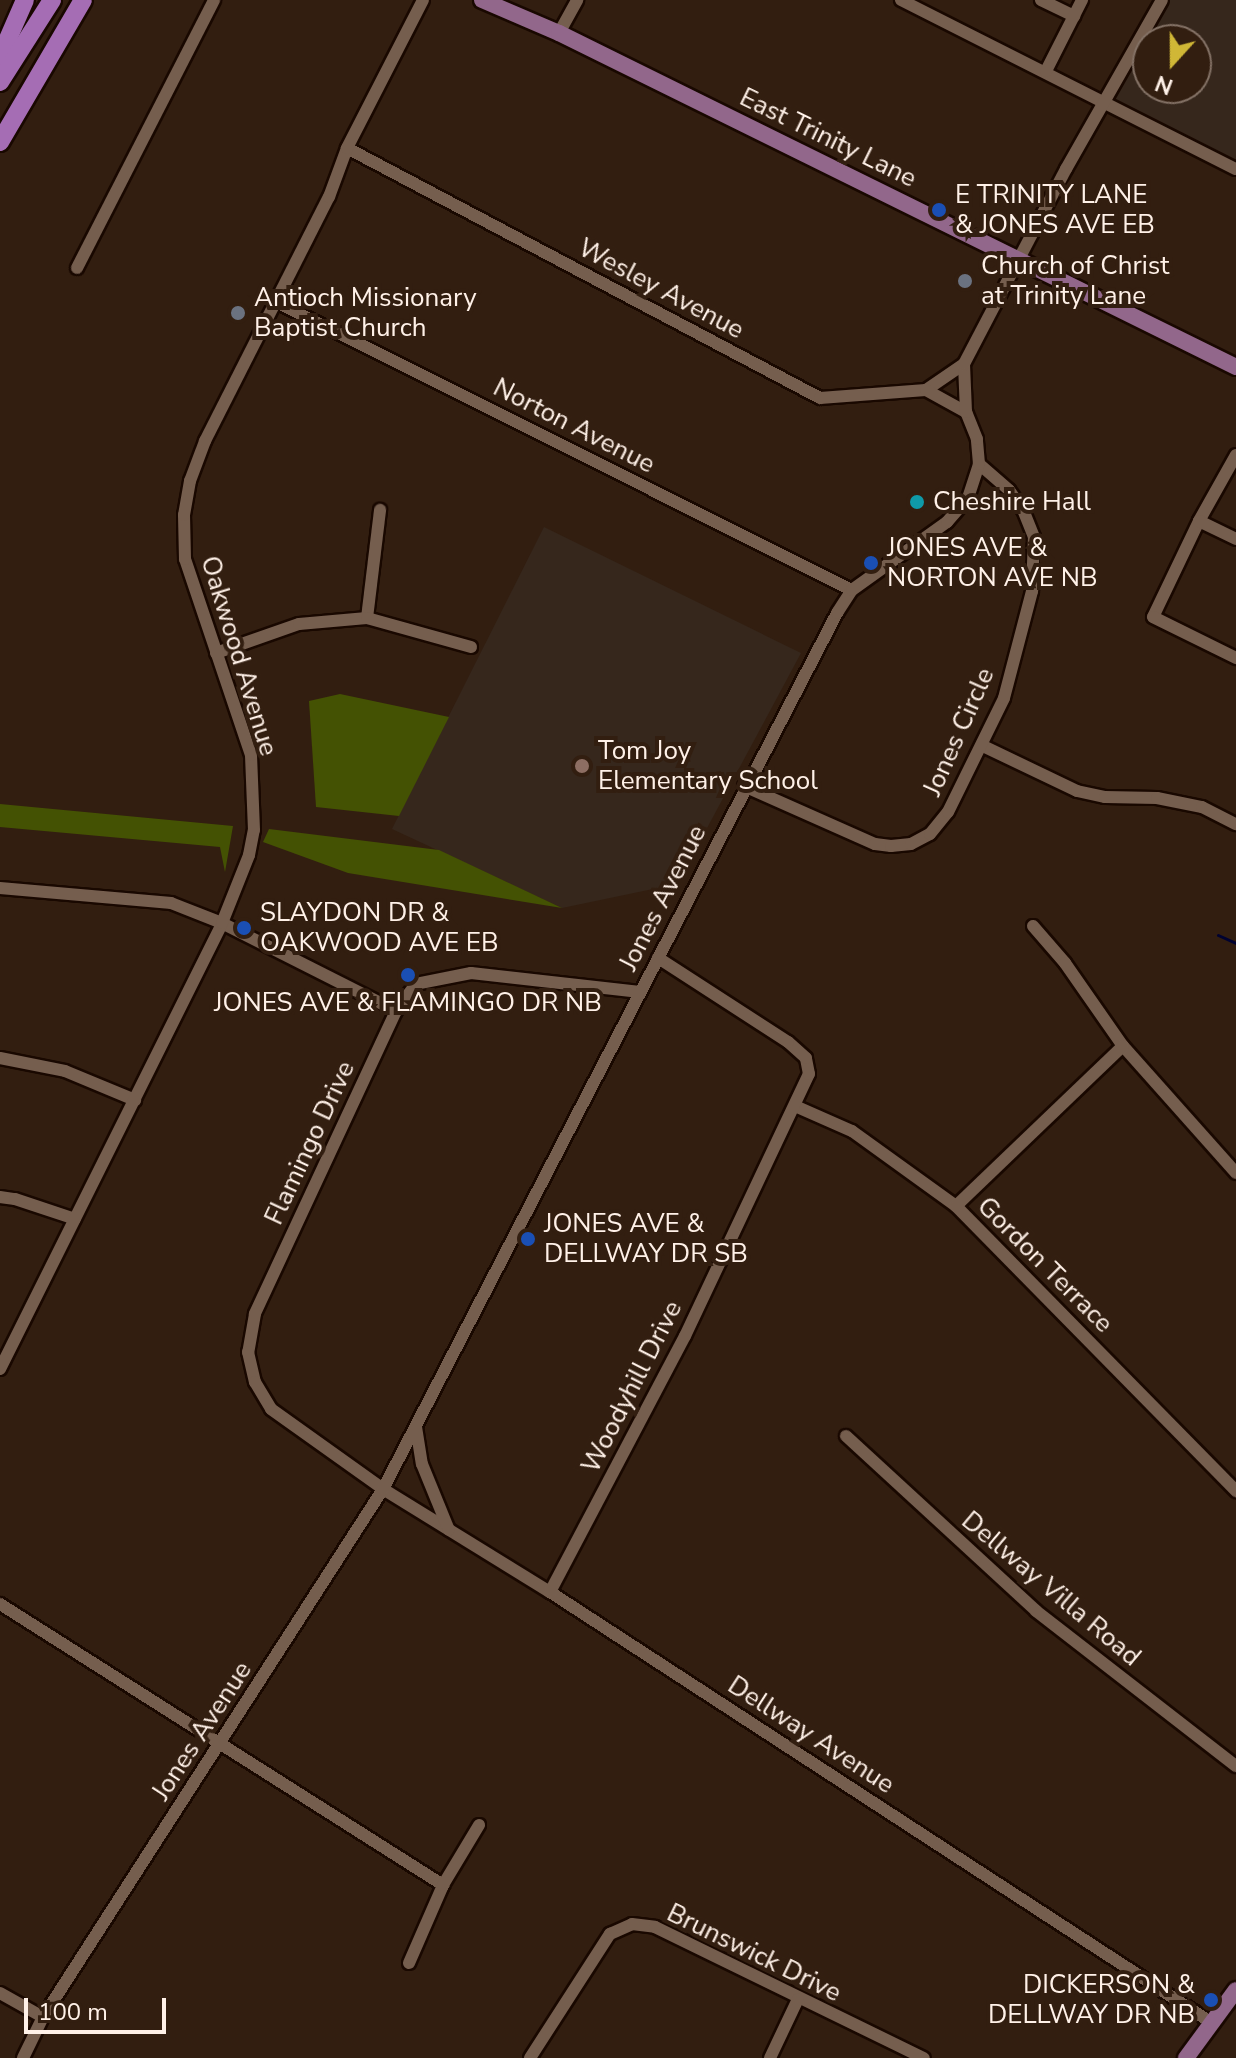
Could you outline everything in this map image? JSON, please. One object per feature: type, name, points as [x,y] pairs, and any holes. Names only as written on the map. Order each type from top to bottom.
[{"type":"highway","points":[[0,57],[25,0]]},
{"type":"highway","points":[[0,82],[52,0]]},
{"type":"highway","points":[[0,142],[83,0]]},
{"type":"main road","name":"East Trinity Lane","points":[[482,0],[559,33],[1236,367]]},
{"type":"main road","points":[[1192,2055],[1236,1990]]},
{"type":"street","points":[[77,268],[214,0]]},
{"type":"street","name":"Oakwood Avenue","points":[[0,1369],[222,923],[249,855],[254,830],[251,755],[188,574],[184,515],[190,481],[205,441],[329,197],[347,148],[423,0]]},
{"type":"street","points":[[559,33],[577,0]]},
{"type":"street","points":[[901,0],[1236,169]]},
{"type":"street","points":[[1041,0],[1074,16]]},
{"type":"street","points":[[1046,71],[1082,0]]},
{"type":"street","points":[[966,412],[926,390],[964,364],[1162,0]]},
{"type":"street","name":"Wesley Avenue","points":[[347,148],[820,398],[926,390]]},
{"type":"street","name":"Norton Avenue","points":[[276,302],[852,590]]},
{"type":"street","points":[[964,364],[966,412],[977,439],[979,464]]},
{"type":"street","points":[[1236,455],[1199,521],[1153,617],[1236,658]]},
{"type":"street","name":"Jones Avenue","points":[[23,2058],[43,2017],[383,1489],[822,638],[852,590],[947,522],[968,498],[979,464]]},
{"type":"street","name":"Jones Circle","points":[[744,786],[875,844],[911,844],[930,834],[948,812],[983,746],[1008,685],[1032,591],[1035,559],[1034,537],[1023,510],[1009,490],[979,464]]},
{"type":"street","points":[[367,618],[380,510]]},
{"type":"street","points":[[1199,521],[1236,539]]},
{"type":"street","points":[[216,653],[299,624],[367,618],[471,647]]},
{"type":"street","points":[[983,746],[1077,791],[1105,797],[1157,798],[1202,807],[1236,824]]},
{"type":"street","points":[[0,888],[171,903],[222,923],[396,1011]]},
{"type":"street","points":[[1033,926],[1065,963],[1123,1046],[1236,1173]]},
{"type":"street","name":"Woodyhill Drive","points":[[550,1592],[685,1336],[809,1074],[806,1058],[788,1042],[658,958]]},
{"type":"street","name":"Flamingo Drive","points":[[383,1489],[271,1409],[255,1382],[248,1352],[255,1314],[396,1011],[416,984],[471,973],[640,992]]},
{"type":"street","points":[[956,1206],[1123,1046]]},
{"type":"street","points":[[0,1058],[65,1071],[135,1100]]},
{"type":"street","name":"Gordon Terrace","points":[[795,1106],[852,1131],[956,1206],[1236,1491]]},
{"type":"street","points":[[0,1197],[75,1219]]},
{"type":"street","points":[[416,1427],[422,1464],[449,1530]]},
{"type":"street","name":"Dellway Villa Road","points":[[846,1436],[1036,1611],[1236,1766]]},
{"type":"street","name":"Dellway Avenue","points":[[383,1489],[550,1592],[1212,2023]]},
{"type":"street","points":[[0,1604],[443,1885]]},
{"type":"street","points":[[409,1963],[443,1885],[479,1825]]},
{"type":"street","name":"Brunswick Drive","points":[[530,2058],[610,1934],[632,1924],[655,1927],[924,2058]]},
{"type":"street","points":[[0,1993],[43,2017]]},
{"type":"street","points":[[770,2058],[798,1999]]},
{"type":"shaded area","points":[[1162,0],[1236,0],[1236,170],[1105,102],[1132,54],[1132,104],[1212,104],[1212,24],[1149,24]]},
{"type":"shaded area","name":"Tom Joy Elementary School","points":[[544,527],[801,653],[677,884],[562,908],[392,829]]},
{"type":"green space","points":[[340,694],[449,717],[399,816],[316,807],[309,701]]},
{"type":"green space","points":[[0,804],[233,826],[225,872],[220,847],[0,827]]},
{"type":"green space","points":[[269,829],[439,850],[562,908],[348,873],[263,842]]},
{"type":"waterway","points":[[1218,935],[1236,943]]},
{"type":"place","name":"E TRINITY LANE & JONES AVE EB","points":[[939,210]]},
{"type":"place","name":"Church of Christ at Trinity Lane","points":[[965,281]]},
{"type":"place","name":"Antioch Missionary Baptist Church","points":[[238,313]]},
{"type":"place","name":"Cheshire Hall","points":[[917,502]]},
{"type":"place","name":"JONES AVE & NORTON AVE NB","points":[[871,563]]},
{"type":"place","name":"Tom Joy Elementary School","points":[[582,766]]},
{"type":"place","name":"SLAYDON DR & OAKWOOD AVE EB","points":[[244,928]]},
{"type":"place","name":"JONES AVE & FLAMINGO DR NB","points":[[408,975]]},
{"type":"place","name":"JONES AVE & DELLWAY DR SB","points":[[528,1239]]},
{"type":"place","name":"DICKERSON & DELLWAY DR NB","points":[[1211,2000]]}]
